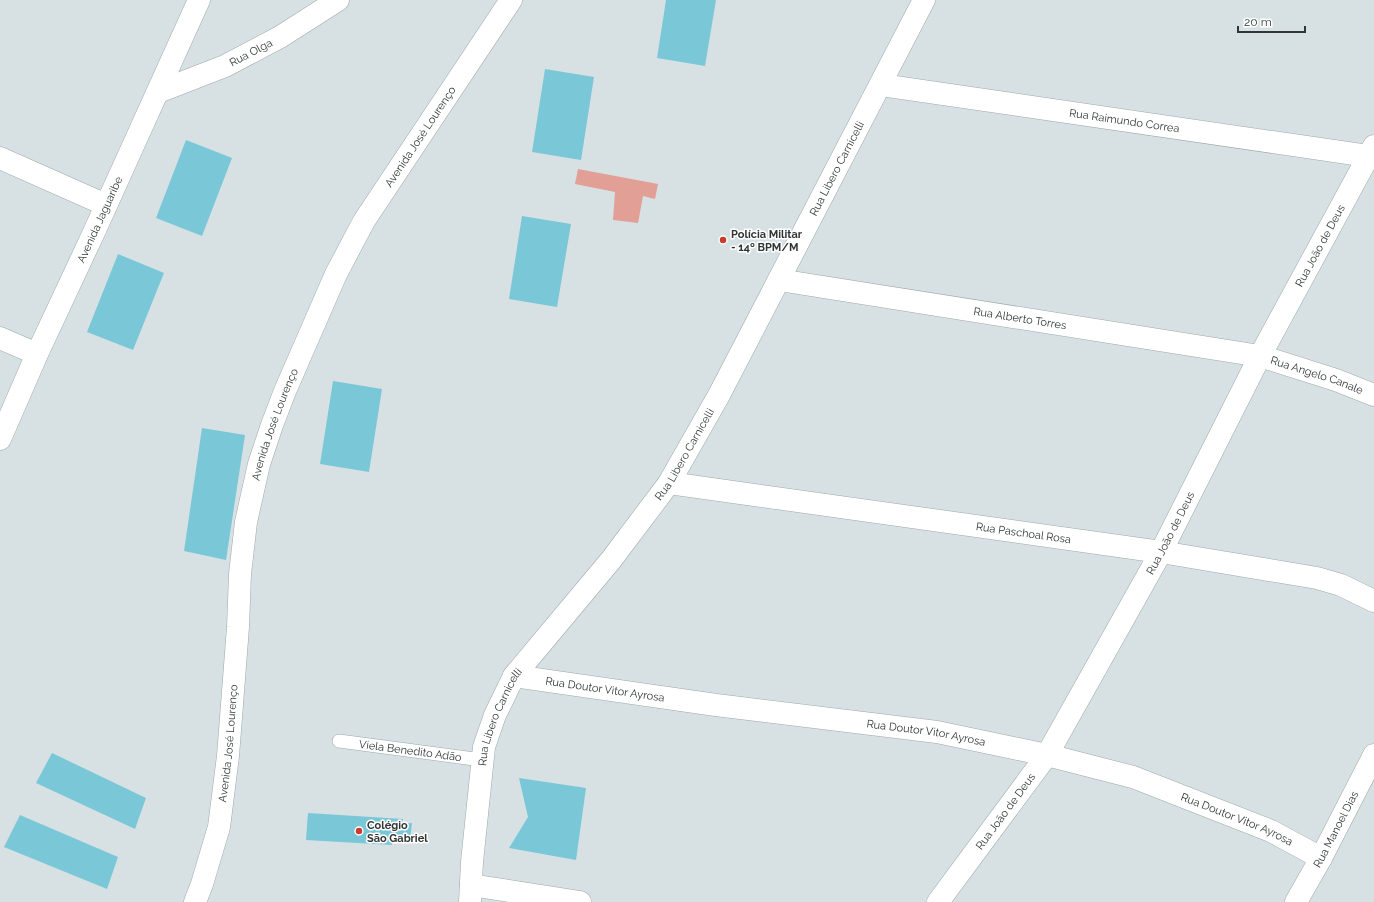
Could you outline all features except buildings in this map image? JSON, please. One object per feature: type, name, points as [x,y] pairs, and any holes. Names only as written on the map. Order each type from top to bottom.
[{"type":"street","name":"Avenida Jaguaribe","points":[[0,439],[36,354],[95,230],[198,0]]},
{"type":"street","name":"Rua Olga","points":[[158,92],[225,66],[280,37],[338,0]]},
{"type":"street","name":"Avenida José Lourenço","points":[[195,902],[202,884],[218,827],[228,756],[238,627],[240,574],[246,522],[259,464],[272,425],[285,391],[336,274],[364,221],[510,0]]},
{"type":"street","name":"Rua Libero Carnicelli","points":[[471,893],[472,862],[484,747],[495,715],[514,676],[611,560],[669,483],[720,395],[924,0]]},
{"type":"street","name":"Rua Raimundo Correa","points":[[881,85],[1371,151]]},
{"type":"street","name":"Rua João de Deus","points":[[938,902],[1047,756],[1161,552],[1260,356],[1371,151]]},
{"type":"street","points":[[0,158],[106,205]]},
{"type":"street","name":"Rua Alberto Torres","points":[[780,280],[1260,356]]},
{"type":"street","points":[[0,338],[36,354]]},
{"type":"street","name":"Rua Angelo Canale","points":[[1260,356],[1336,380],[1374,395]]},
{"type":"street","name":"Rua Paschoal Rosa","points":[[669,483],[1161,552],[1317,578],[1341,585],[1374,601]]},
{"type":"street","name":"Rua Doutor Vitor Ayrosa","points":[[514,676],[716,705],[936,732],[1047,756],[1133,776],[1271,831],[1321,858]]},
{"type":"street","name":"Rua Manoel Dias","points":[[1296,902],[1321,858],[1374,755]]},
{"type":"street","points":[[471,893],[580,902]]},
{"type":"lane","name":"Viela Benedito Adão","points":[[339,741],[482,760]]},
{"type":"shaded area","points":[[578,169],[658,184],[655,199],[643,196],[638,223],[613,220],[615,192],[575,184]]},
{"type":"place","name":"Polícia Militar - 14º BPM/M","points":[[723,240]]},
{"type":"place","name":"Colégio São Gabriel","points":[[359,831]]}]
